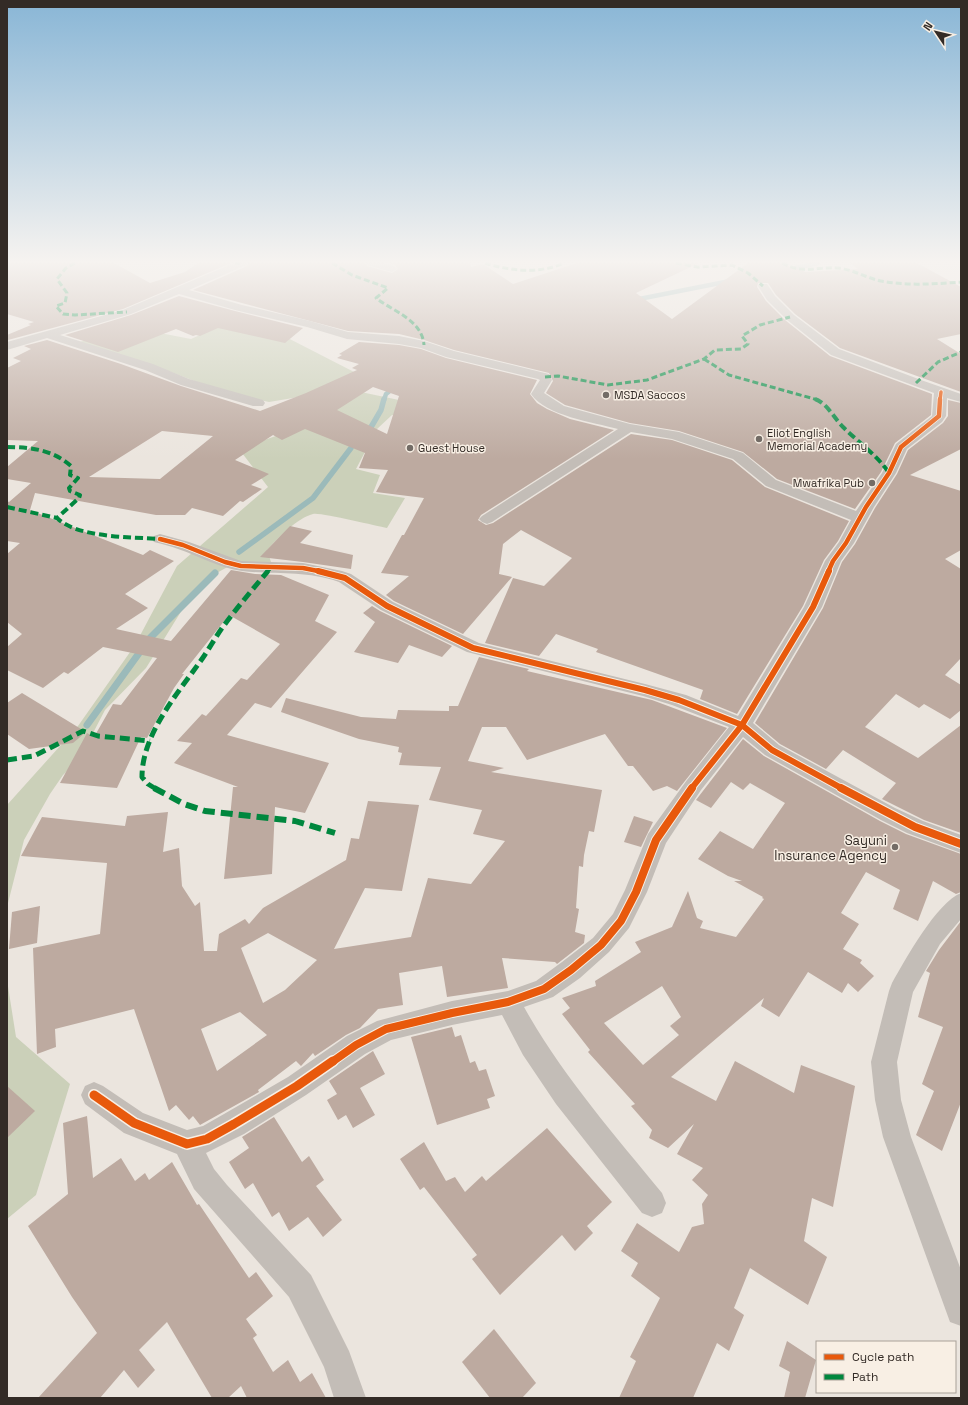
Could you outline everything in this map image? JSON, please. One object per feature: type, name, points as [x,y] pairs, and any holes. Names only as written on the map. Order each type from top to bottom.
[{"type":"street","points":[[7,346],[66,329]]},
{"type":"street","points":[[324,329],[347,336],[399,340],[424,345],[450,354],[545,377],[546,380],[537,394],[548,403],[559,409],[629,428],[674,435],[738,456],[771,483],[860,518]]},
{"type":"street","points":[[94,1095],[134,1123],[187,1144],[207,1139],[297,1086],[356,1045],[386,1029],[452,1013],[508,1002],[544,989],[601,945],[621,921],[636,892],[656,840],[694,785],[742,725],[813,607],[833,561],[889,473],[901,447],[937,420],[951,395],[835,352],[805,329]]},
{"type":"street","points":[[46,334],[149,367],[185,382],[258,403]]},
{"type":"street","points":[[487,519],[629,428]]},
{"type":"street","points":[[160,539],[183,544],[225,562],[240,566],[303,568],[336,575],[345,578],[388,606],[473,648],[645,690],[679,700],[742,725],[772,750],[888,814],[921,830],[961,844]]},
{"type":"street","points":[[961,903],[932,937],[901,991],[884,1062],[888,1100],[897,1137],[961,1312]]},
{"type":"street","points":[[508,1002],[532,1046],[565,1095],[652,1203]]},
{"type":"street","points":[[187,1144],[204,1179],[300,1286],[338,1362],[350,1398]]},
{"type":"green space","points":[[130,329],[191,339],[214,329],[245,329],[280,334],[358,374],[337,387],[418,404],[413,416],[392,415],[377,429],[356,469],[380,475],[373,493],[405,498],[387,528],[337,517],[313,514],[294,524],[267,550],[271,562],[233,564],[213,575],[182,610],[146,668],[105,710],[80,758],[63,775],[50,794],[24,840],[7,907],[7,805],[78,726],[135,645],[177,566],[268,487],[239,449],[340,413],[305,396],[269,402],[223,392],[171,372],[80,342],[107,332]]},
{"type":"green space","points":[[7,980],[16,1037],[70,1084],[36,1195],[7,1219]]},
{"type":"building","points":[[22,329],[50,329],[8,340],[7,335]]},
{"type":"building","points":[[86,329],[217,329],[200,336],[193,336],[176,329],[118,352],[65,335]]},
{"type":"building","points":[[221,329],[302,329],[285,343]]},
{"type":"building","points":[[339,329],[796,329],[830,356],[932,394],[931,415],[895,443],[881,472],[855,509],[777,479],[743,452],[679,431],[630,423],[565,405],[546,393],[553,381],[549,373],[454,350],[424,340],[399,334],[348,331]]},
{"type":"building","points":[[814,329],[961,329],[961,334],[937,339],[961,354],[961,392],[840,348]]},
{"type":"building","points":[[47,340],[121,364],[181,386],[260,411],[306,393],[357,370],[352,368],[359,364],[337,358],[342,355],[339,354],[359,342],[399,345],[421,349],[446,358],[537,380],[530,394],[537,403],[570,419],[614,430],[481,515],[478,520],[486,525],[493,523],[631,434],[672,440],[732,460],[765,487],[849,521],[838,541],[824,560],[803,606],[737,714],[700,699],[703,690],[596,652],[598,649],[556,634],[539,656],[485,643],[513,578],[544,586],[572,558],[521,530],[503,544],[499,574],[512,577],[463,634],[394,601],[386,595],[409,576],[381,573],[424,498],[376,492],[388,470],[359,468],[365,453],[305,429],[282,440],[273,435],[235,460],[269,474],[251,485],[262,489],[243,502],[240,501],[223,516],[192,508],[185,515],[156,515],[35,493],[30,510],[143,555],[150,550],[174,561],[125,594],[148,608],[116,629],[171,641],[231,570],[255,574],[281,575],[329,595],[315,621],[337,632],[271,708],[255,703],[227,735],[329,763],[305,813],[275,807],[272,874],[224,879],[233,787],[238,787],[174,763],[192,743],[177,741],[202,714],[206,716],[241,678],[247,680],[280,644],[229,615],[182,674],[184,674],[174,688],[147,738],[141,737],[117,788],[60,783],[87,733],[94,737],[113,704],[121,705],[157,658],[103,647],[68,674],[64,672],[43,688],[7,670],[7,647],[22,634],[7,622],[7,554],[20,543],[7,541],[7,501],[9,502],[31,483],[7,479],[7,467],[38,441],[7,440],[7,368],[21,361],[13,358],[31,349],[24,346]],"holes":[[[373,387],[399,396],[387,434],[337,410]],[[162,431],[213,436],[160,479],[89,477]]]},
{"type":"building","points":[[948,400],[961,403],[961,449],[910,475],[961,491],[961,550],[945,559],[961,569],[961,658],[945,675],[961,685],[961,710],[950,719],[924,704],[919,708],[896,694],[865,727],[918,758],[961,725],[961,833],[924,820],[882,799],[896,783],[843,750],[826,769],[780,744],[755,723],[823,608],[842,562],[855,544],[875,508],[897,474],[908,450],[943,423],[948,416]]},
{"type":"building","points":[[290,526],[312,531],[300,543],[353,555],[351,569],[260,557]]},
{"type":"building","points":[[372,606],[452,646],[442,657],[409,645],[398,663],[354,652],[375,622],[363,613]]},
{"type":"building","points":[[479,657],[529,669],[527,671],[652,700],[727,728],[677,791],[667,786],[653,791],[633,766],[628,766],[605,734],[527,760],[506,727],[482,727],[468,761],[504,768],[491,772],[602,790],[594,832],[589,831],[583,867],[579,866],[576,908],[579,909],[575,932],[585,935],[584,943],[557,964],[555,962],[502,958],[508,988],[447,997],[442,966],[399,973],[403,1005],[378,1009],[360,1028],[346,1035],[315,1056],[313,1053],[301,1066],[296,1061],[258,1090],[259,1092],[200,1125],[193,1116],[189,1120],[176,1105],[169,1111],[134,1009],[55,1029],[56,1047],[37,1054],[33,948],[100,934],[107,863],[21,856],[42,817],[125,826],[127,816],[168,812],[163,852],[179,848],[182,886],[195,906],[200,902],[204,951],[217,951],[219,934],[245,919],[249,924],[263,908],[346,860],[351,838],[359,839],[368,801],[419,805],[402,891],[365,888],[334,949],[411,937],[428,878],[471,884],[505,841],[473,834],[482,810],[429,800],[441,767],[399,765],[402,753],[398,752],[399,747],[359,739],[281,712],[286,698],[361,717],[396,719],[398,710],[449,711],[449,706],[458,706]],"holes":[[[268,933],[317,960],[285,990],[263,1003],[241,948]],[[240,1012],[267,1035],[217,1071],[201,1029]]]},
{"type":"building","points":[[22,693],[86,732],[73,743],[29,749],[7,734],[7,703]]},
{"type":"building","points":[[743,739],[764,756],[880,821],[906,834],[961,854],[961,892],[956,894],[933,881],[918,921],[893,909],[900,890],[866,872],[841,913],[859,924],[843,949],[862,960],[860,963],[874,976],[858,992],[848,983],[842,993],[808,972],[779,1017],[761,1006],[764,998],[671,1077],[716,1101],[735,1061],[794,1093],[801,1065],[855,1086],[833,1207],[812,1198],[804,1241],[827,1257],[808,1305],[750,1268],[734,1308],[744,1315],[729,1351],[717,1343],[693,1398],[619,1398],[636,1361],[630,1357],[660,1298],[631,1276],[638,1263],[621,1251],[637,1223],[679,1252],[692,1227],[704,1224],[702,1204],[708,1195],[692,1180],[703,1168],[677,1154],[694,1124],[668,1148],[649,1138],[652,1130],[631,1106],[635,1104],[588,1052],[590,1050],[562,1014],[570,1008],[562,998],[596,986],[595,981],[641,952],[635,942],[672,927],[688,891],[697,918],[703,921],[700,928],[736,937],[764,899],[762,898],[763,897],[734,881],[742,881],[728,876],[698,859],[720,831],[753,849],[785,803],[750,783],[743,790],[731,782],[711,808],[696,800]],"holes":[[[662,986],[681,1017],[670,1026],[679,1035],[643,1065],[604,1023]]]},
{"type":"building","points":[[634,816],[653,822],[641,847],[624,842]]},
{"type":"building","points":[[40,906],[37,943],[9,949],[12,912]]},
{"type":"building","points":[[961,921],[961,1102],[942,1151],[916,1135],[934,1091],[922,1084],[943,1027],[918,1017],[930,973],[926,971],[939,950]]},
{"type":"building","points":[[452,1027],[455,1037],[461,1035],[470,1063],[475,1061],[479,1071],[486,1069],[495,1096],[487,1099],[490,1108],[437,1125],[411,1037]]},
{"type":"building","points":[[373,1051],[385,1074],[360,1088],[375,1115],[353,1128],[346,1115],[338,1120],[327,1100],[337,1094],[329,1081]]},
{"type":"building","points":[[7,1086],[35,1111],[7,1138]]},
{"type":"building","points":[[87,1116],[93,1178],[121,1158],[135,1181],[145,1173],[149,1180],[172,1162],[197,1205],[199,1204],[249,1278],[256,1272],[273,1296],[246,1319],[257,1335],[253,1338],[273,1372],[288,1360],[300,1382],[312,1373],[326,1398],[247,1398],[241,1386],[228,1398],[212,1398],[167,1322],[139,1350],[155,1370],[138,1388],[124,1370],[100,1398],[38,1398],[97,1333],[72,1297],[28,1226],[68,1194],[63,1123]]},
{"type":"building","points":[[274,1117],[302,1162],[309,1156],[324,1180],[316,1186],[342,1220],[323,1237],[308,1217],[289,1231],[279,1212],[272,1217],[253,1183],[245,1189],[229,1162],[249,1148],[242,1137]]},
{"type":"building","points":[[547,1128],[612,1202],[587,1226],[593,1233],[575,1251],[562,1235],[500,1295],[472,1259],[477,1255],[424,1187],[420,1190],[400,1159],[424,1142],[446,1181],[455,1177],[465,1192],[482,1176],[486,1181]]},
{"type":"building","points":[[494,1329],[536,1383],[522,1398],[490,1398],[462,1362]]},
{"type":"building","points":[[787,1341],[816,1360],[805,1398],[784,1398],[790,1372],[779,1366]]},
{"type":"waterway","points":[[384,400],[386,394],[395,387]]},
{"type":"waterway","points":[[367,434],[381,410],[384,399]]},
{"type":"waterway","points":[[239,552],[313,498],[351,448]]},
{"type":"waterway","points":[[87,725],[150,638],[215,573]]},
{"type":"marked path","points":[[419,329],[423,337],[424,345]]},
{"type":"marked path","points":[[545,377],[558,376],[608,385],[647,380],[704,359],[715,350],[741,349],[748,344],[742,336],[754,329]]},
{"type":"marked path","points":[[916,383],[938,362],[961,352]]},
{"type":"marked path","points":[[704,359],[729,375],[818,400],[830,411],[842,426],[883,464],[889,473]]},
{"type":"marked path","points":[[7,447],[41,450],[65,460],[71,466],[70,475],[78,478],[69,488],[70,491],[80,495],[79,498],[57,518],[63,524],[88,532],[160,539]]},
{"type":"marked path","points":[[7,507],[57,518]]},
{"type":"marked path","points":[[271,567],[222,628],[203,658],[170,702],[144,756],[142,777],[148,784],[163,794],[184,804],[205,811],[295,821],[335,833]]},
{"type":"marked path","points":[[7,760],[34,756],[83,731],[98,736],[150,741]]},
{"type":"cycle path","points":[[94,1095],[134,1123],[187,1144],[207,1139],[297,1086],[356,1045],[386,1029],[452,1013],[508,1002],[544,989],[571,970],[601,945],[621,921],[636,892],[656,840],[694,785],[742,725],[813,607],[833,561],[846,543],[866,507],[889,473],[901,447],[939,416],[941,392]]},
{"type":"cycle path","points":[[160,539],[183,545],[225,562],[241,566],[303,568],[336,575],[345,578],[387,606],[473,648],[645,690],[679,700],[742,725],[772,750],[888,814],[915,827],[961,844]]},
{"type":"place","name":"MSDA Saccos","points":[[606,395]]},
{"type":"place","name":"Eliot English Memorial Academy","points":[[759,439]]},
{"type":"place","name":"Guest House","points":[[410,448]]},
{"type":"place","name":"Mwafrika Pub","points":[[872,483]]},
{"type":"place","name":"Sayuni Insurance Agency","points":[[895,847]]}]
